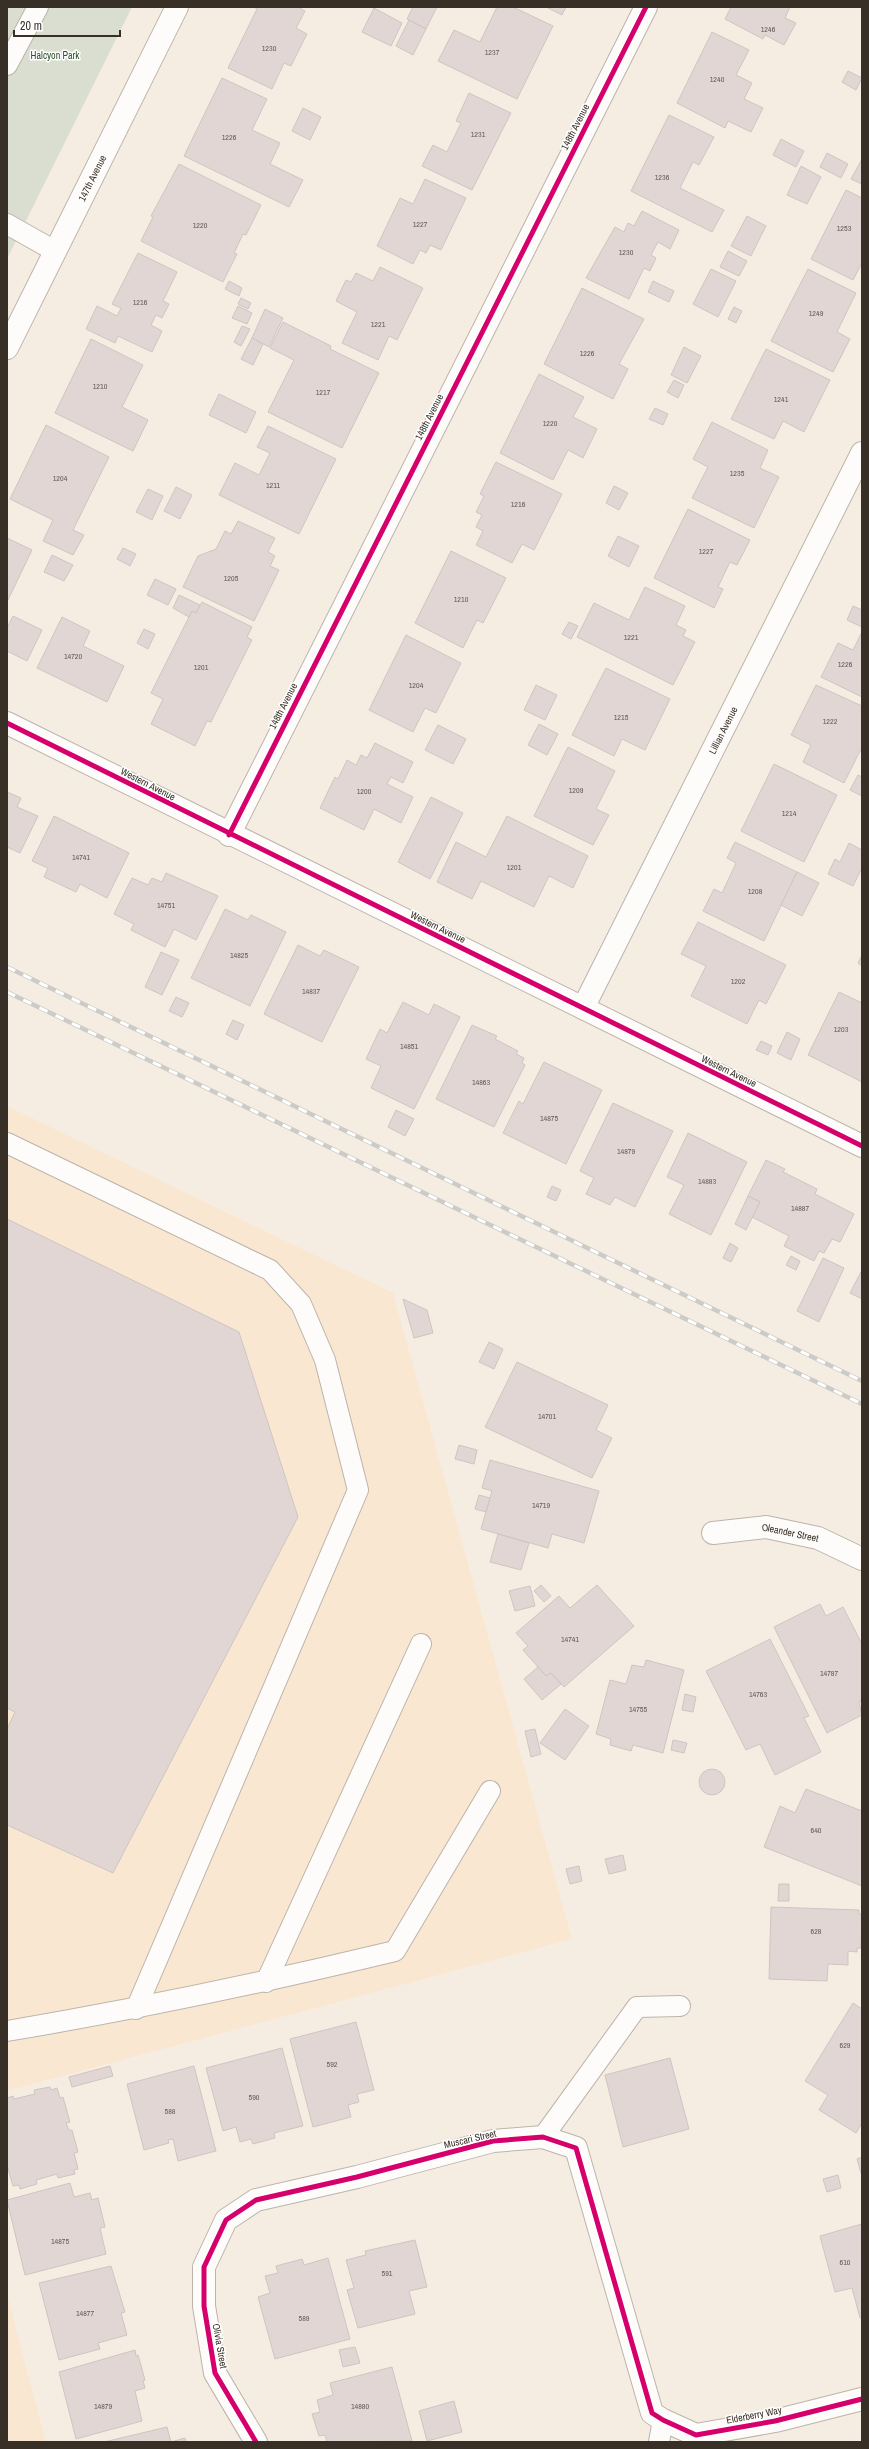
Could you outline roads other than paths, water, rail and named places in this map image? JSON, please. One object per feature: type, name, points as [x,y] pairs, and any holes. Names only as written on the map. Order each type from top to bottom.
[{"type":"street","name":"147th Avenue","points":[[7,348],[177,7]]},
{"type":"street","name":"148th Avenue","points":[[229,835],[646,7]]},
{"type":"street","name":"Lillian Avenue","points":[[583,1008],[862,453]]},
{"type":"street","name":"Western Avenue","points":[[7,723],[229,835],[862,1146]]},
{"type":"street","name":"Oleander Street","points":[[713,1533],[766,1527],[818,1538],[862,1559]]},
{"type":"street","name":"Muscari Street","points":[[204,2267],[226,2220],[256,2200],[357,2177],[493,2141],[543,2137],[576,2148],[657,2417]]},
{"type":"street","name":"Olivia Street","points":[[204,2267],[204,2306],[215,2373],[256,2442]]},
{"type":"street","name":"Elderberry Way","points":[[657,2417],[696,2435],[775,2421],[862,2399]]},
{"type":"lane","points":[[7,65],[38,7]]},
{"type":"lane","points":[[7,224],[55,251]]},
{"type":"lane","points":[[7,1143],[270,1270],[301,1304],[325,1360],[358,1490],[136,2009]]},
{"type":"lane","points":[[266,1982],[421,1644]]},
{"type":"lane","points":[[7,2031],[136,2009],[266,1982],[395,1951],[490,1791]]},
{"type":"lane","points":[[543,2137],[637,2007],[680,2006]]},
{"type":"lane","points":[[657,2417],[659,2442]]},
{"type":"railway","points":[[7,967],[862,1381]]},
{"type":"railway","points":[[7,992],[862,1404]]},
{"type":"park label","name":"Halcyon Park","points":[[55,55]]}]
